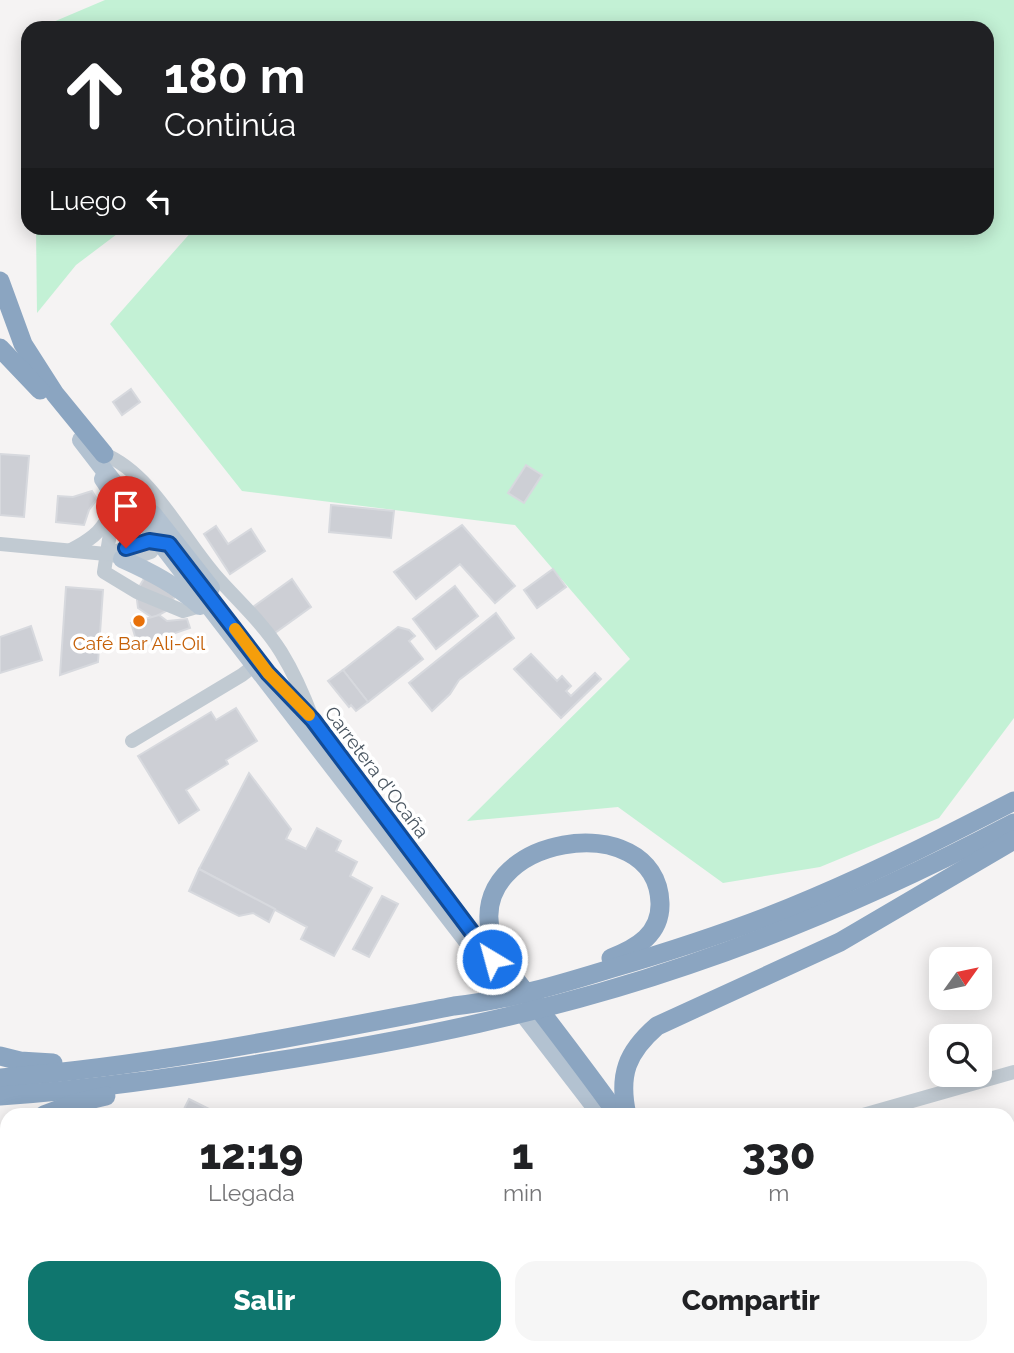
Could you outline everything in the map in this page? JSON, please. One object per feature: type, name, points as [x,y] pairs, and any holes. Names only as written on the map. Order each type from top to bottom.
[{"type":"highway","points":[[0,282],[12,319],[28,353],[54,394],[108,459]]},
{"type":"highway","points":[[0,348],[26,374],[74,431]]},
{"type":"highway","points":[[559,987],[689,945],[790,908],[900,859],[1014,801]]},
{"type":"highway","points":[[0,1078],[137,1063],[265,1042],[479,999],[686,966],[773,935],[909,876],[1014,823]]},
{"type":"highway","points":[[617,1108],[626,1067],[635,1049],[657,1026],[840,942],[1014,840]]},
{"type":"highway","points":[[0,1096],[160,1080],[334,1052],[494,1019],[559,987],[628,952],[650,935],[656,925],[660,893],[645,865],[632,854],[590,842],[544,849],[511,869],[493,895],[490,928],[501,958],[611,1108]]},
{"type":"highway","points":[[66,1108],[100,1097],[194,1085],[388,1051],[453,1029]]},
{"type":"highway","points":[[0,1056],[47,1063],[140,1054],[173,1056]]},
{"type":"main road","points":[[74,431],[79,449],[109,488],[111,509]]},
{"type":"main road","name":"Carretera d'Ocaña","points":[[74,431],[255,665],[610,1108]]},
{"type":"main road","points":[[108,459],[159,531],[159,541],[169,544],[268,673],[299,703]]},
{"type":"main road","name":"Carretera d'Ocaña","points":[[108,459],[313,720],[492,959],[610,1108]]},
{"type":"main road","points":[[114,556],[181,589],[255,665]]},
{"type":"street","points":[[108,459],[119,460],[144,482],[215,575],[241,601],[281,650],[313,720]]},
{"type":"street","points":[[70,551],[98,532],[111,509]]},
{"type":"street","points":[[111,509],[114,556]]},
{"type":"street","points":[[0,544],[114,556],[145,555],[159,541]]},
{"type":"street","points":[[132,741],[242,676],[255,665]]},
{"type":"street","points":[[888,1108],[1014,1072]]},
{"type":"green space","points":[[105,0],[1014,0],[1014,718],[939,818],[820,867],[723,883],[618,807],[467,821],[630,659],[515,525],[242,491],[110,324],[189,235],[994,235],[994,21],[56,21]]},
{"type":"green space","points":[[36,235],[116,235],[76,265],[37,313]]},
{"type":"building","points":[[131,389],[140,402],[122,415],[113,402]]},
{"type":"building","points":[[0,454],[29,456],[24,517],[0,515]]},
{"type":"building","points":[[526,465],[542,475],[524,503],[508,493]]},
{"type":"building","points":[[92,491],[97,499],[89,510],[84,525],[56,522],[58,496],[73,497]]},
{"type":"building","points":[[331,505],[394,511],[391,538],[329,532]]},
{"type":"building","points":[[462,525],[515,586],[495,603],[460,564],[416,599],[394,572]]},
{"type":"building","points":[[216,526],[228,544],[251,529],[265,551],[230,574],[204,534]]},
{"type":"building","points":[[553,569],[566,587],[537,608],[524,590]]},
{"type":"building","points":[[145,577],[176,594],[168,610],[153,618],[138,608],[136,592]]},
{"type":"building","points":[[292,579],[311,607],[272,635],[253,607]]},
{"type":"building","points":[[455,586],[478,616],[436,649],[413,619]]},
{"type":"building","points":[[66,587],[103,590],[98,662],[60,675]]},
{"type":"building","points":[[496,613],[514,638],[459,680],[450,694],[432,711],[409,683]]},
{"type":"building","points":[[159,615],[167,621],[187,619],[190,628],[138,646],[131,623]]},
{"type":"building","points":[[31,626],[42,660],[0,673],[0,637]]},
{"type":"building","points":[[398,627],[409,630],[415,636],[409,641],[423,659],[368,702],[343,670]]},
{"type":"building","points":[[531,654],[557,681],[562,676],[571,686],[566,691],[571,696],[595,673],[601,679],[561,718],[514,669]]},
{"type":"building","points":[[343,670],[368,702],[356,711],[351,705],[349,707],[328,681]]},
{"type":"building","points":[[236,708],[257,741],[226,760],[228,764],[186,790],[199,810],[179,823],[138,756],[211,712],[216,720]]},
{"type":"building","points":[[249,773],[291,829],[286,839],[306,849],[317,828],[341,841],[336,851],[357,862],[350,876],[372,888],[334,956],[301,939],[307,927],[199,869]]},
{"type":"building","points":[[199,869],[275,909],[269,922],[253,913],[239,916],[189,891]]},
{"type":"building","points":[[382,896],[398,904],[369,957],[353,949]]},
{"type":"building","points":[[189,1099],[207,1108],[184,1108]]},
{"type":"slow traffic","points":[[235,629],[268,673],[309,715]]},
{"type":"place","name":"Café Bar Ali-Oil","points":[[139,621]]},
{"type":"route","points":[[126,548],[149,541],[169,544],[268,673],[313,720],[492,959]]}]
